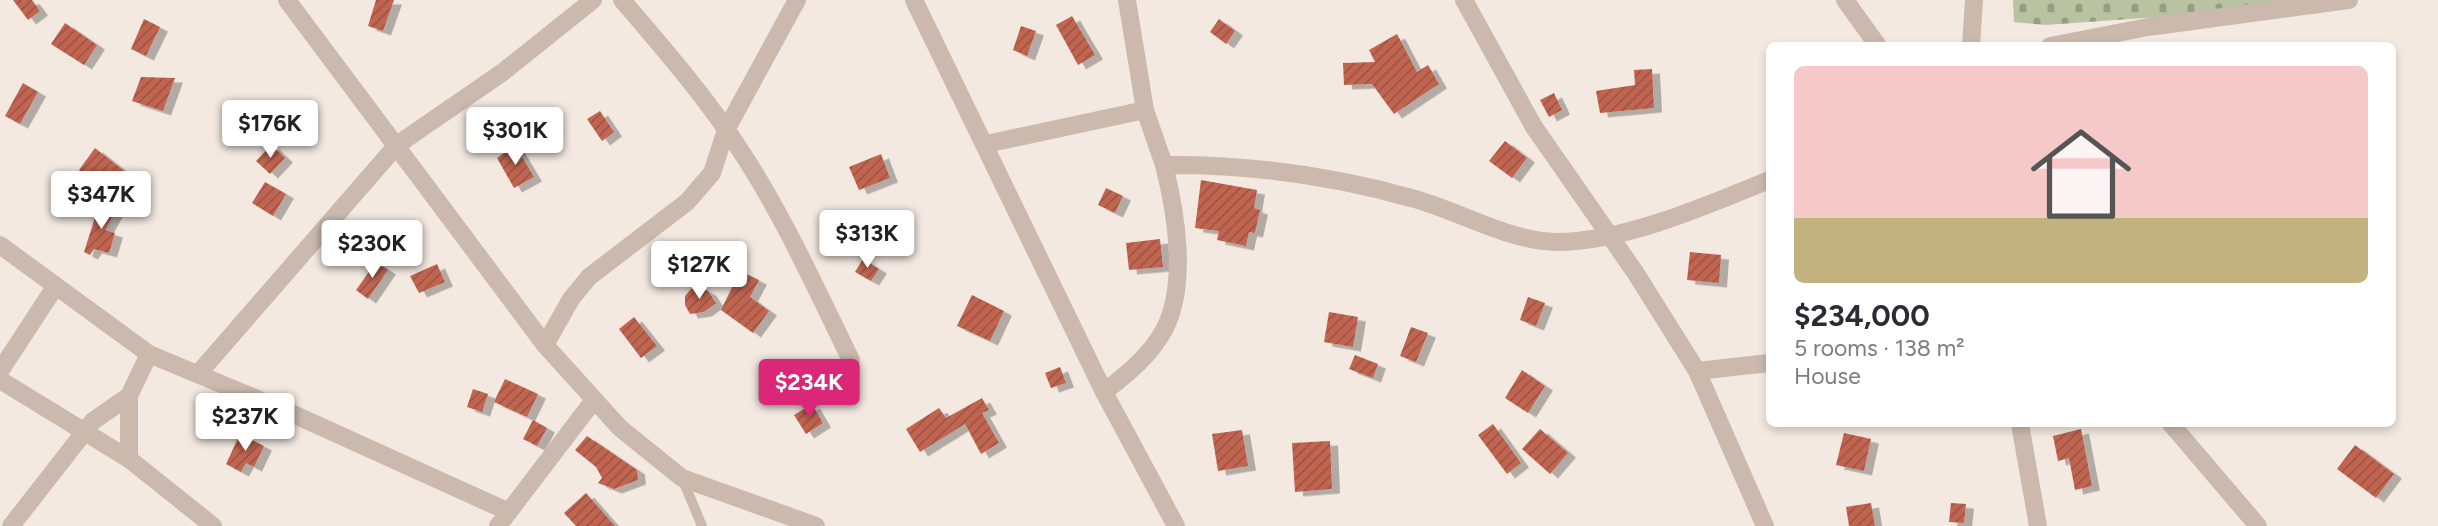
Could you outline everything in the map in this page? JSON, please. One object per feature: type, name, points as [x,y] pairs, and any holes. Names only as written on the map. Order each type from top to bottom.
[{"type":"street","points":[[287,0],[545,345],[620,428],[682,478],[816,526]]},
{"type":"street","points":[[198,374],[397,145],[503,72],[593,0]]},
{"type":"street","points":[[622,0],[726,130],[771,200],[851,360]]},
{"type":"street","points":[[545,345],[571,299],[589,276],[687,202],[705,183],[720,156],[726,130],[797,0]]},
{"type":"street","points":[[914,0],[1104,392],[1176,526]]},
{"type":"street","points":[[1104,392],[1148,353],[1165,328],[1175,288],[1177,236],[1164,165],[1145,110],[1127,0]]},
{"type":"street","points":[[1464,0],[1534,127],[1612,236],[1697,371],[1765,526]]},
{"type":"street","points":[[1846,0],[1875,42]]},
{"type":"street","points":[[1971,42],[1974,0]]},
{"type":"street","points":[[2071,42],[2148,27],[2349,0]]},
{"type":"street","points":[[986,144],[1145,110]]},
{"type":"street","points":[[1164,165],[1213,164],[1303,173],[1416,199],[1509,232],[1553,242],[1612,236],[1766,181]]},
{"type":"street","points":[[0,245],[149,354],[198,374],[503,519],[594,400]]},
{"type":"street","points":[[0,371],[55,287]]},
{"type":"street","points":[[129,459],[129,396],[149,354]]},
{"type":"street","points":[[1697,371],[1766,363]]},
{"type":"street","points":[[0,380],[129,459],[213,526]]},
{"type":"street","points":[[11,526],[85,430],[103,411],[129,396]]},
{"type":"street","points":[[2021,427],[2038,526]]},
{"type":"street","points":[[2174,427],[2258,526]]},
{"type":"lane","points":[[682,478],[702,526]]},
{"type":"green space","points":[[2013,0],[2311,0],[2255,10],[2046,25],[2014,22]]},
{"type":"building","points":[[13,0],[32,0],[40,11],[28,20]]},
{"type":"building","points":[[376,0],[394,0],[383,31],[368,26]]},
{"type":"building","points":[[1072,16],[1095,55],[1078,65],[1056,25]]},
{"type":"building","points":[[144,19],[160,27],[146,56],[131,49]]},
{"type":"building","points":[[1219,19],[1235,31],[1226,44],[1210,32]]},
{"type":"building","points":[[65,23],[97,45],[84,65],[51,44]]},
{"type":"building","points":[[1021,26],[1036,31],[1027,56],[1013,50]]},
{"type":"building","points":[[1397,34],[1417,72],[1428,65],[1439,84],[1394,114],[1372,84],[1344,85],[1343,63],[1375,62],[1369,50]]},
{"type":"building","points":[[1652,69],[1654,108],[1600,113],[1596,91],[1635,85],[1634,70]]},
{"type":"building","points":[[141,77],[175,78],[163,111],[132,101]]},
{"type":"building","points":[[23,83],[38,92],[20,124],[5,116]]},
{"type":"building","points":[[1554,93],[1562,110],[1549,117],[1540,100]]},
{"type":"building","points":[[600,111],[614,132],[602,141],[587,119]]},
{"type":"building","points":[[1505,141],[1527,158],[1512,178],[1489,161]]},
{"type":"building","points":[[271,145],[285,158],[270,174],[256,161]]},
{"type":"building","points":[[515,145],[534,177],[514,188],[497,158]]},
{"type":"building","points":[[95,148],[133,178],[116,199],[79,170]]},
{"type":"building","points":[[881,154],[890,178],[859,190],[849,167]]},
{"type":"building","points":[[1201,180],[1257,190],[1254,208],[1260,210],[1255,233],[1249,232],[1246,246],[1217,240],[1219,231],[1195,228]]},
{"type":"building","points":[[265,182],[286,194],[273,216],[252,203]]},
{"type":"building","points":[[1106,188],[1123,196],[1115,213],[1098,205]]},
{"type":"building","points":[[100,202],[115,212],[105,230],[115,233],[109,253],[94,249],[90,255],[84,252]]},
{"type":"building","points":[[1160,239],[1163,267],[1129,270],[1126,243]]},
{"type":"building","points":[[1690,252],[1721,255],[1719,283],[1687,280]]},
{"type":"building","points":[[863,259],[879,269],[871,281],[855,272]]},
{"type":"building","points":[[376,262],[388,270],[368,299],[356,290]]},
{"type":"building","points":[[437,264],[445,282],[419,293],[410,276]]},
{"type":"building","points":[[740,271],[759,280],[750,297],[769,311],[753,333],[721,310]]},
{"type":"building","points":[[700,287],[708,291],[716,303],[704,312],[690,314],[685,305],[685,296],[691,289]]},
{"type":"building","points":[[972,295],[1004,311],[990,341],[957,326]]},
{"type":"building","points":[[1528,297],[1545,303],[1536,326],[1520,320]]},
{"type":"building","points":[[1329,312],[1358,317],[1353,347],[1324,342]]},
{"type":"building","points":[[634,317],[657,346],[641,358],[619,329]]},
{"type":"building","points":[[1411,327],[1428,333],[1416,362],[1400,356]]},
{"type":"building","points":[[1355,355],[1378,364],[1373,378],[1349,369]]},
{"type":"building","points":[[1060,367],[1066,383],[1051,388],[1045,373]]},
{"type":"building","points":[[1522,370],[1545,386],[1528,413],[1505,398]]},
{"type":"building","points":[[505,379],[538,394],[527,417],[494,402]]},
{"type":"building","points":[[473,389],[488,394],[482,412],[467,407]]},
{"type":"building","points":[[982,398],[989,410],[982,413],[999,443],[981,454],[965,424],[920,452],[906,429],[939,408],[946,418]]},
{"type":"building","points":[[812,404],[823,423],[806,434],[794,415]]},
{"type":"building","points":[[533,420],[547,428],[537,446],[523,439]]},
{"type":"building","points":[[1493,424],[1521,463],[1507,474],[1478,435]]},
{"type":"building","points":[[1540,429],[1568,453],[1550,474],[1522,449]]},
{"type":"building","points":[[2081,429],[2092,486],[2075,490],[2069,458],[2058,461],[2053,436]]},
{"type":"building","points":[[1242,430],[1248,466],[1218,471],[1212,434]]},
{"type":"building","points":[[1844,433],[1871,439],[1864,471],[1836,465]]},
{"type":"building","points":[[240,434],[264,446],[254,467],[246,463],[241,472],[226,464]]},
{"type":"building","points":[[587,436],[637,470],[638,480],[614,489],[598,483],[602,478],[596,467],[575,450]]},
{"type":"building","points":[[1330,441],[1332,489],[1295,492],[1292,443]]},
{"type":"building","points":[[2355,445],[2394,474],[2376,498],[2337,469]]},
{"type":"building","points":[[586,493],[615,526],[576,526],[564,513]]},
{"type":"building","points":[[1871,503],[1875,526],[1849,526],[1846,507]]},
{"type":"building","points":[[1951,503],[1966,504],[1964,523],[1949,522]]}]
